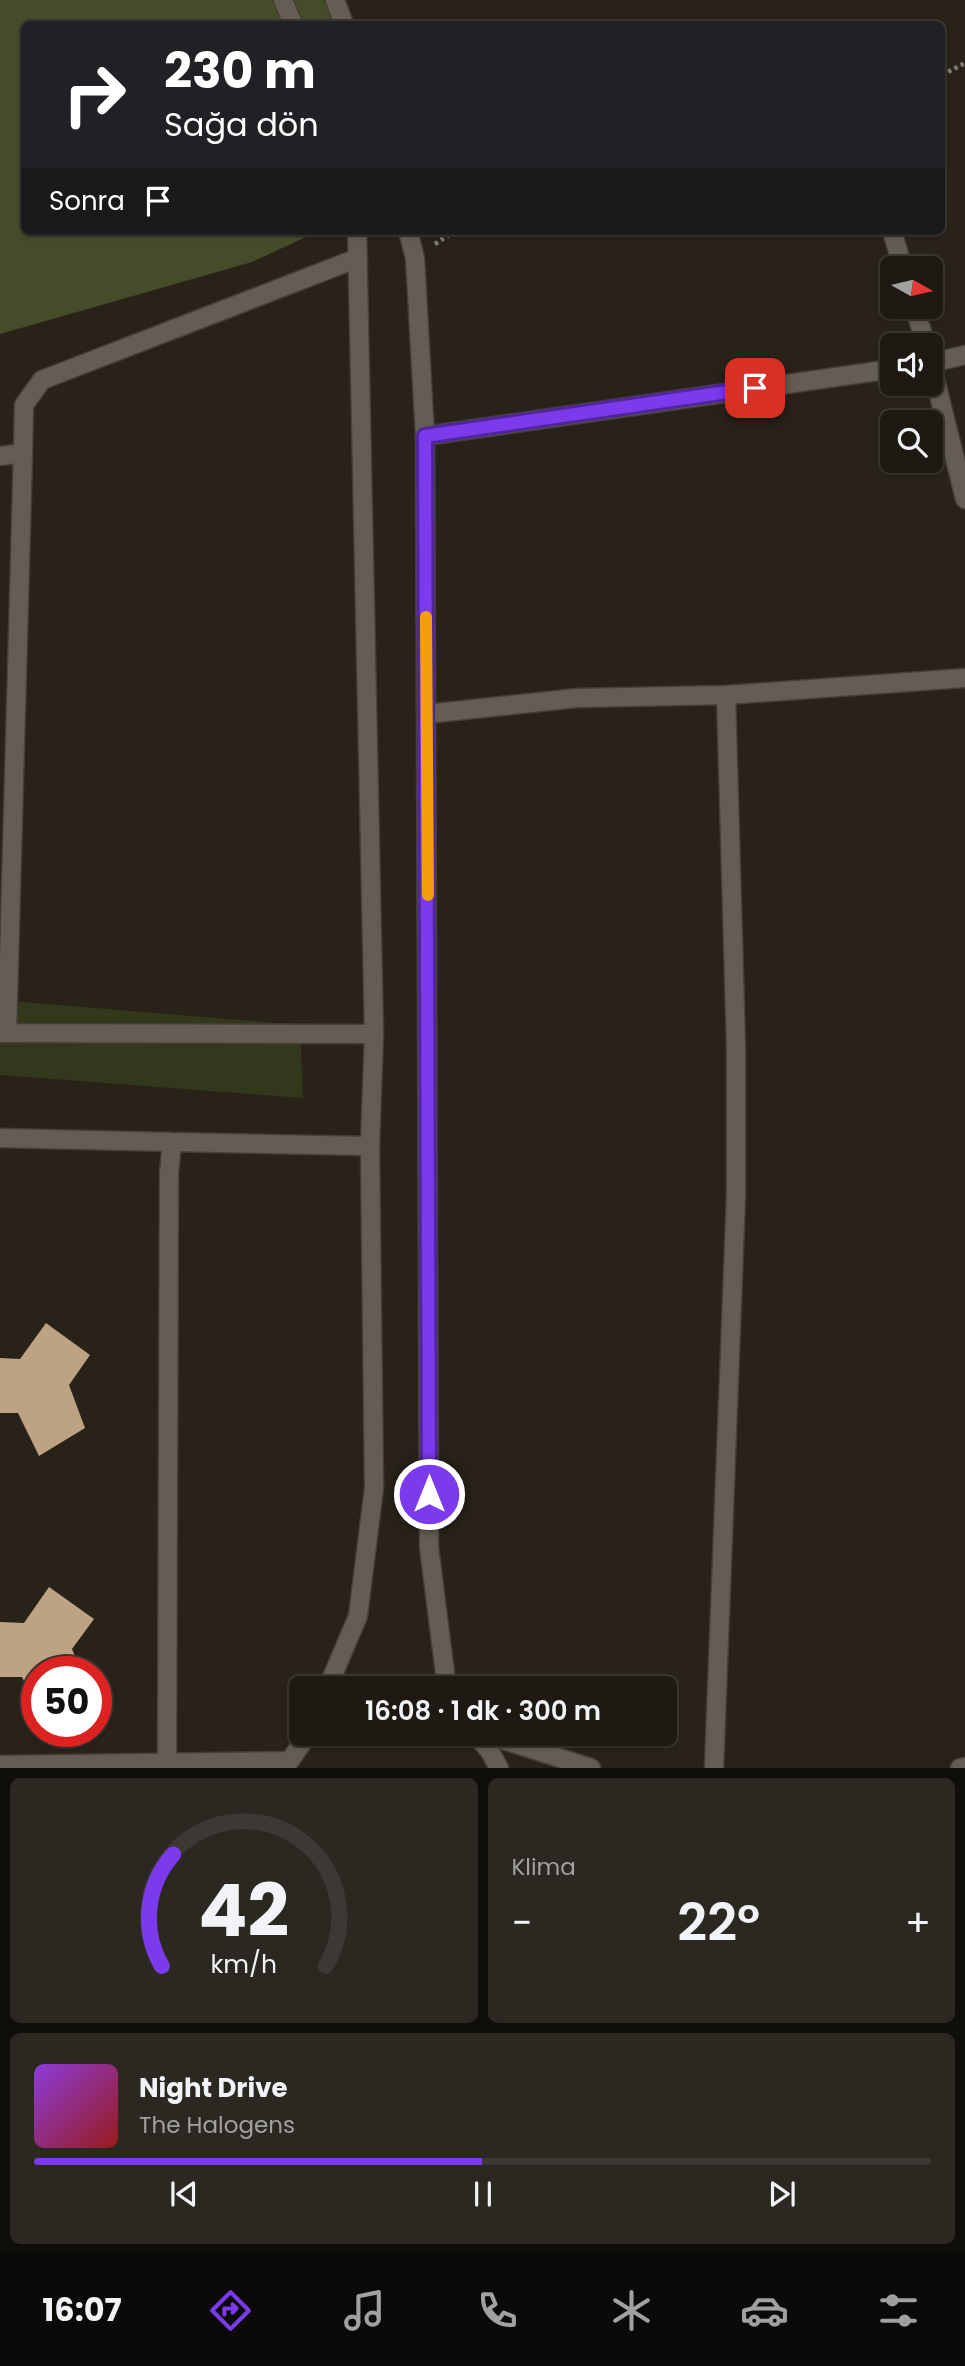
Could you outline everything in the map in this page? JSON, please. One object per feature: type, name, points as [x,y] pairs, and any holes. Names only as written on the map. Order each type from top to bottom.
[{"type":"street","points":[[284,0],[292,21]]},
{"type":"street","points":[[335,0],[343,21]]},
{"type":"street","points":[[333,1676],[358,1616],[374,1488],[370,1146],[374,1034],[357,235]]},
{"type":"street","points":[[409,235],[415,258],[425,436],[429,1547],[445,1676]]},
{"type":"street","points":[[893,235],[899,256]]},
{"type":"street","points":[[358,258],[42,380],[24,405],[4,1033],[374,1034]]},
{"type":"street","points":[[943,360],[965,355]]},
{"type":"street","points":[[425,436],[880,371]]},
{"type":"street","points":[[939,396],[965,499]]},
{"type":"street","points":[[0,456],[23,453]]},
{"type":"street","points":[[427,714],[577,698],[726,695],[965,678]]},
{"type":"street","points":[[714,1768],[736,1196],[736,1046],[726,695]]},
{"type":"street","points":[[0,1138],[370,1146]]},
{"type":"street","points":[[167,1762],[169,1186],[172,1142]]},
{"type":"street","points":[[0,1765],[167,1762],[287,1764],[300,1746]]},
{"type":"street","points":[[486,1746],[499,1768]]},
{"type":"street","points":[[522,1746],[591,1768]]},
{"type":"path","points":[[945,73],[965,63]]},
{"type":"green space","points":[[0,0],[323,0],[348,21],[21,21],[21,235],[310,235],[252,262],[0,334]]},
{"type":"green space","points":[[0,1000],[300,1025],[303,1098],[0,1075]]},
{"type":"building","points":[[46,1323],[90,1355],[69,1385],[85,1428],[39,1456],[18,1413],[0,1413],[0,1358],[20,1359]]},
{"type":"building","points":[[49,1587],[94,1619],[72,1649],[75,1656],[21,1656],[21,1677],[0,1677],[0,1622],[24,1623]]},
{"type":"slow traffic","points":[[426,617],[428,895]]},
{"type":"route","points":[[429,1494],[425,436],[755,388]]}]
